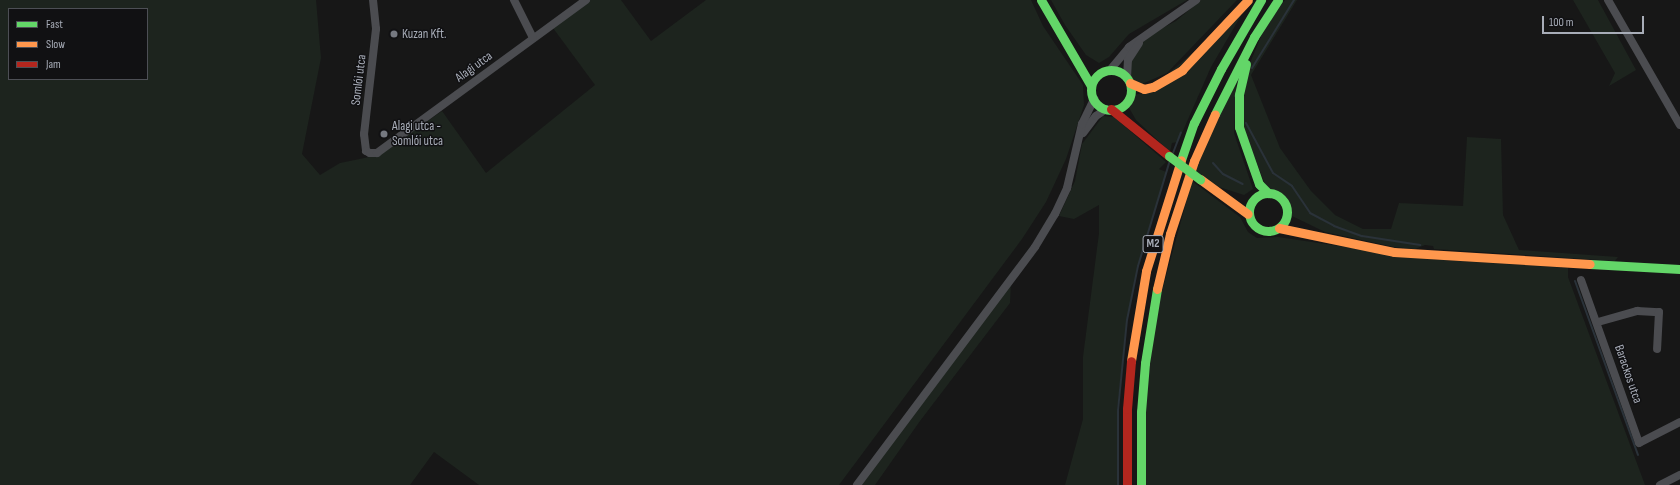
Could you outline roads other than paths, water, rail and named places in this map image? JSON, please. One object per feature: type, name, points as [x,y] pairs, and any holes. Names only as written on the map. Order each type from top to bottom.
[{"type":"main road","points":[[1041,0],[1091,86],[1094,99],[1248,214],[1252,223],[1260,230],[1269,231],[1279,228],[1325,236],[1394,252],[1680,269]]},
{"type":"main road","points":[[1065,41],[1088,66],[1106,71],[1116,71],[1128,81],[1144,89],[1153,87],[1176,75],[1194,59],[1248,0]]},
{"type":"main road","name":"M2","points":[[1127,485],[1127,409],[1131,362],[1146,271],[1157,231],[1194,124],[1221,69],[1261,0]]},
{"type":"main road","name":"M2","points":[[1141,485],[1141,412],[1145,363],[1161,268],[1196,155],[1221,99],[1254,37],[1278,0]]},
{"type":"main road","points":[[1254,37],[1241,80],[1238,117],[1252,168],[1259,184],[1268,193],[1280,197],[1287,208],[1287,215],[1279,228]]},
{"type":"main road","points":[[1091,86],[1106,71]]},
{"type":"main road","points":[[1128,81],[1130,113],[1150,140]]},
{"type":"main road","points":[[1109,109],[1118,108],[1128,100]]},
{"type":"main road","points":[[1215,189],[1241,198],[1255,198],[1268,193]]},
{"type":"main road","points":[[1248,214],[1255,198]]},
{"type":"main road","points":[[1287,215],[1303,226],[1325,236]]},
{"type":"street","name":"Somlói utca","points":[[373,0],[376,36],[364,134],[366,151],[377,153]]},
{"type":"street","points":[[514,0],[533,38]]},
{"type":"street","name":"Alagi utca","points":[[377,153],[586,0]]},
{"type":"street","points":[[1106,71],[1129,47],[1196,0]]},
{"type":"street","points":[[1611,2],[1680,125]]},
{"type":"street","points":[[1128,81],[1128,60],[1141,38]]},
{"type":"street","points":[[857,485],[1034,247],[1062,201],[1077,142],[1094,99]]},
{"type":"street","points":[[1077,142],[1089,124],[1109,109]]},
{"type":"street","name":"Barackos utca","points":[[1581,280],[1598,322],[1639,443],[1680,422]]},
{"type":"street","points":[[1598,322],[1636,311],[1659,312],[1657,349]]},
{"type":"street","points":[[1660,485],[1680,475]]},
{"type":"waterway","points":[[1252,68],[1294,0]]},
{"type":"waterway","points":[[1246,123],[1273,173],[1292,186],[1310,213],[1334,226],[1362,236],[1420,245]]},
{"type":"waterway","points":[[1173,153],[1181,132]]},
{"type":"waterway","points":[[1118,485],[1118,410],[1127,320],[1138,266],[1169,163]]},
{"type":"waterway","points":[[1213,163],[1223,174],[1243,184]]},
{"type":"waterway","points":[[1575,281],[1638,455]]},
{"type":"place","name":"Kuzan Kft.","points":[[394,34]]},
{"type":"place","name":"Alagi utca - Somlói utca","points":[[384,134]]}]
